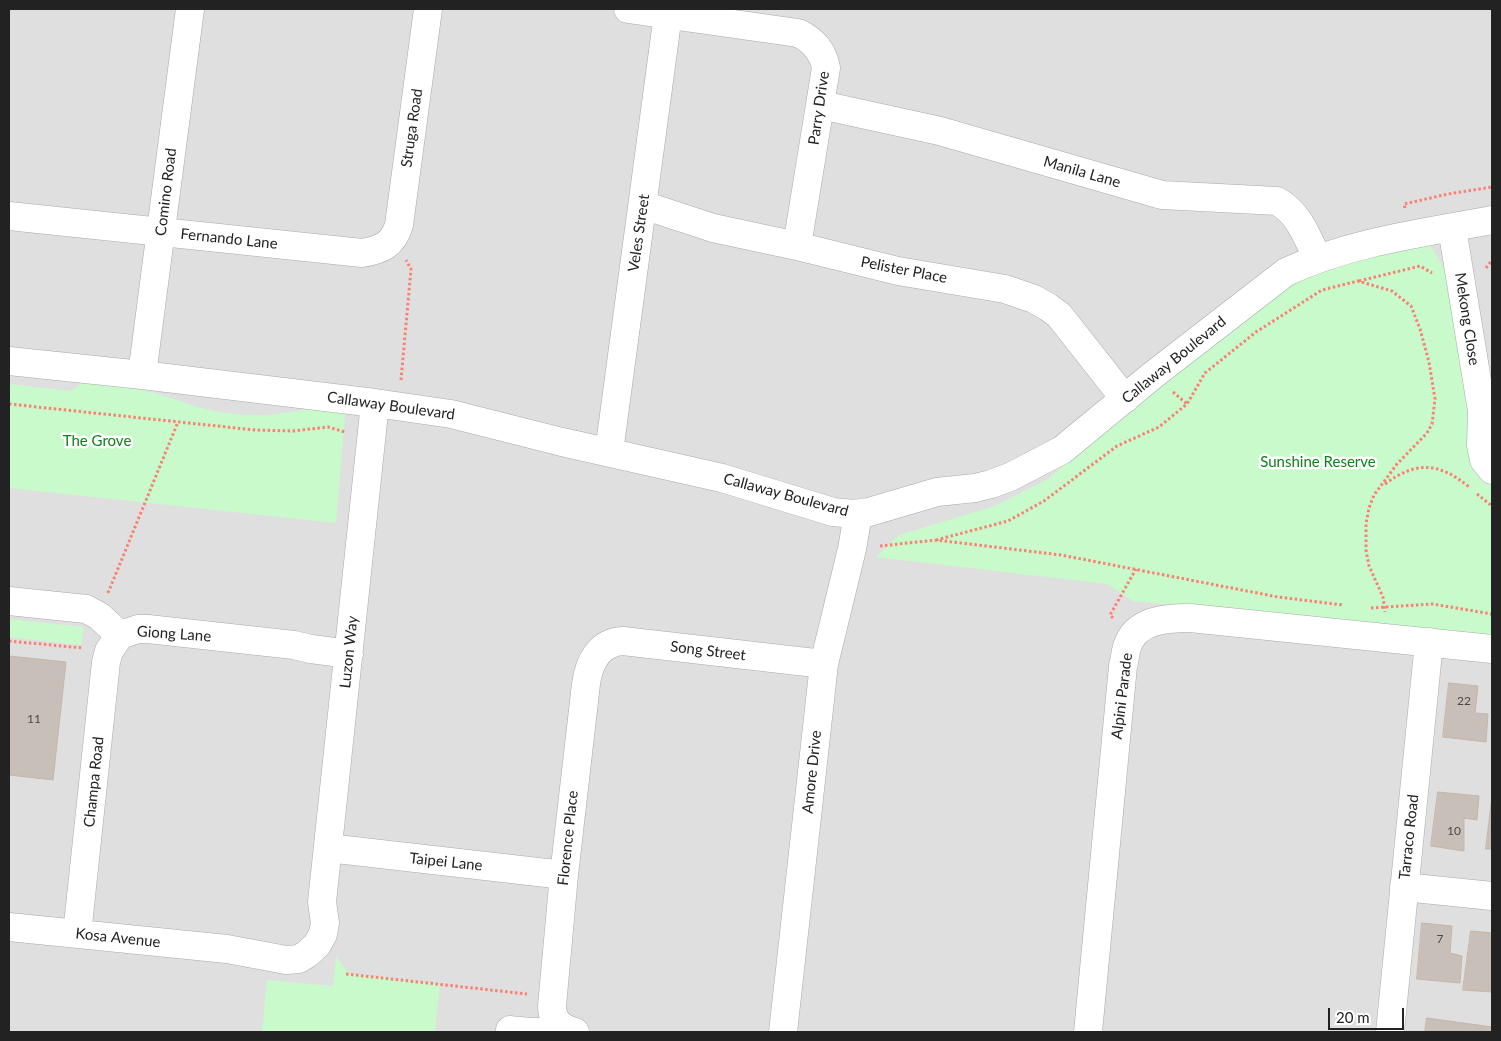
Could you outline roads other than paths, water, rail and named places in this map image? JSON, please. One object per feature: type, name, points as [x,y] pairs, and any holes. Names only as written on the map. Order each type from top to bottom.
[{"type":"street","name":"Comino Road","points":[[142,374],[190,9]]},
{"type":"street","name":"Struga Road","points":[[391,242],[398,225],[428,9]]},
{"type":"street","name":"Parry Drive","points":[[628,9],[798,33],[816,45],[825,61],[826,68],[797,246]]},
{"type":"street","name":"Veles Street","points":[[609,452],[668,14]]},
{"type":"street","name":"Manila Lane","points":[[821,105],[940,131],[1162,195],[1277,201],[1287,206],[1295,214],[1318,259]]},
{"type":"street","name":"Pelister Place","points":[[643,205],[713,228],[898,271],[1005,289],[1034,299],[1059,315],[1125,399]]},
{"type":"street","name":"Fernando Lane","points":[[9,216],[362,253],[376,250],[391,242]]},
{"type":"street","name":"Callaway Boulevard","points":[[9,360],[142,374],[387,404],[451,414],[562,442],[722,478],[840,513],[858,514],[875,511],[937,492],[975,488],[991,484],[1010,477],[1062,450],[1286,272],[1347,250],[1492,220]]},
{"type":"street","name":"Mekong Close","points":[[1452,228],[1487,423],[1481,445],[1484,460],[1492,470]]},
{"type":"street","name":"Luzon Way","points":[[301,947],[306,931],[322,902],[370,438],[387,404]]},
{"type":"street","name":"Amore Drive","points":[[783,1032],[824,664],[852,549],[858,514]]},
{"type":"street","name":"Giong Lane","points":[[9,601],[86,609],[96,614],[120,634],[148,629],[294,645],[349,654]]},
{"type":"street","name":"Alpini Parade","points":[[1088,1032],[1124,666],[1128,645],[1138,629],[1161,620],[1190,618],[1492,648]]},
{"type":"street","name":"Champa Road","points":[[78,934],[106,662],[109,651],[120,634]]},
{"type":"street","name":"Song Street","points":[[596,654],[614,641],[623,641],[824,664]]},
{"type":"street","name":"Tarraco Road","points":[[1390,1032],[1429,642]]},
{"type":"street","name":"Florence Place","points":[[567,1028],[553,1016],[553,997],[564,875],[586,684],[588,671],[596,654]]},
{"type":"street","name":"Taipei Lane","points":[[328,848],[564,875]]},
{"type":"street","points":[[1404,887],[1492,896]]},
{"type":"street","name":"Kosa Avenue","points":[[9,927],[227,949],[273,948],[285,945],[301,947]]},
{"type":"street","points":[[510,1030],[545,1032],[554,1028],[567,1028]]},
{"type":"park label","name":"The Grove","points":[[97,441]]},
{"type":"park label","name":"Sunshine Reserve","points":[[1318,462]]}]
